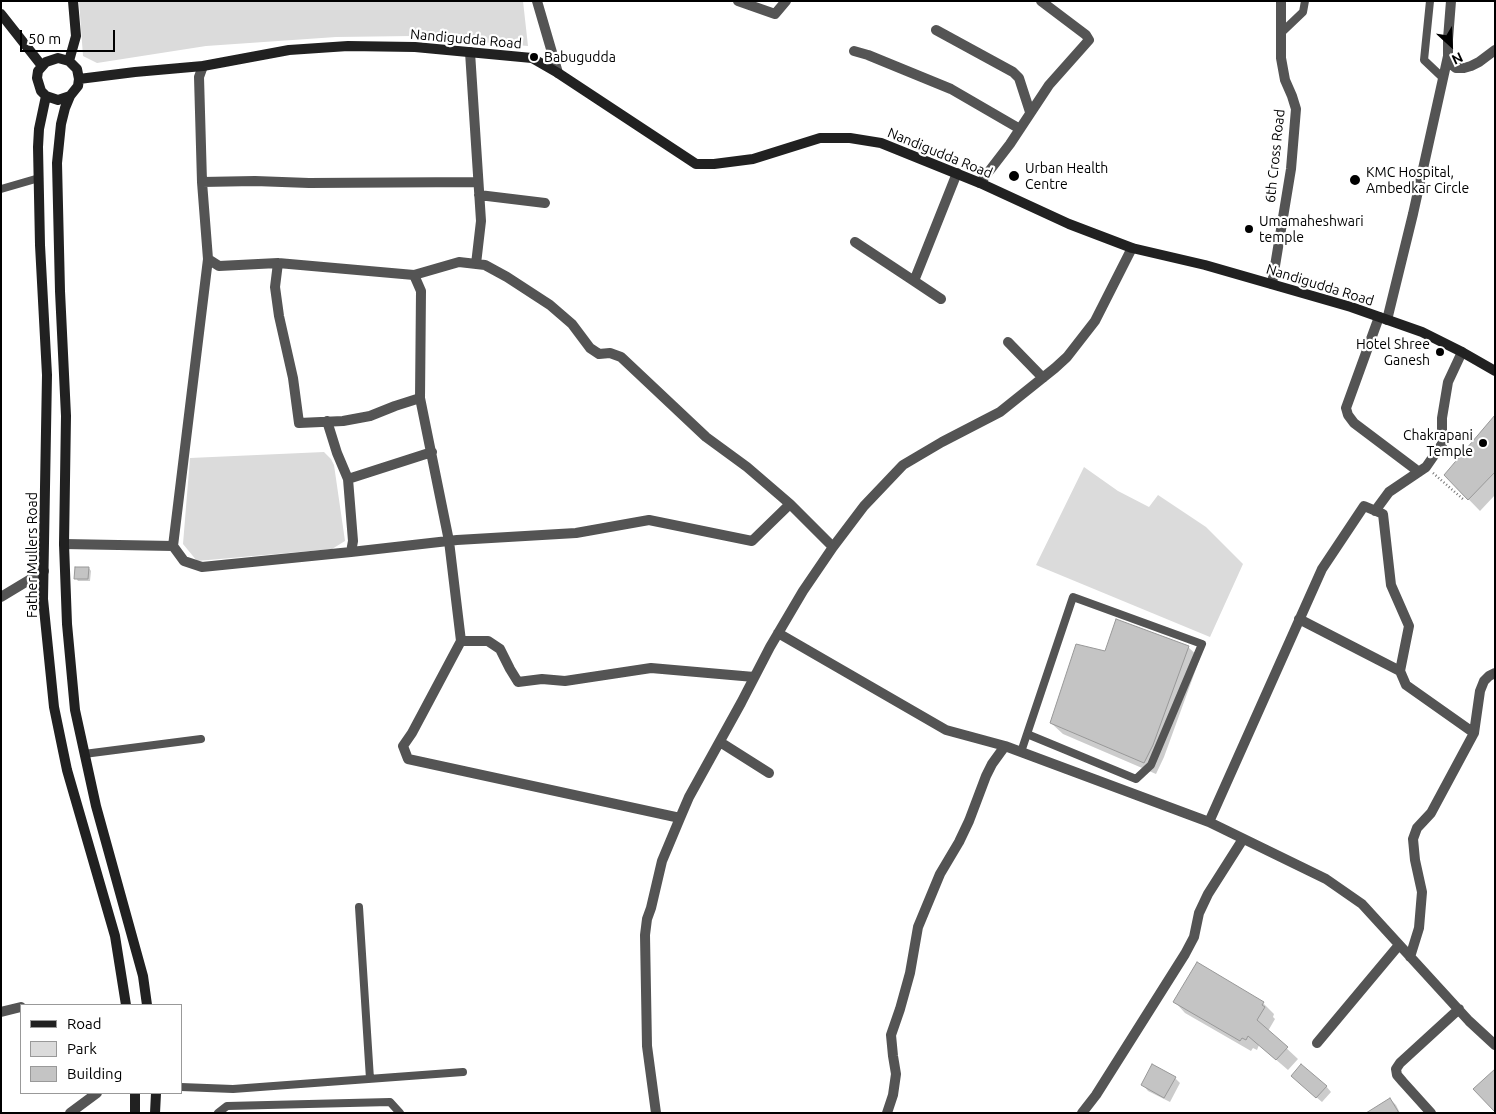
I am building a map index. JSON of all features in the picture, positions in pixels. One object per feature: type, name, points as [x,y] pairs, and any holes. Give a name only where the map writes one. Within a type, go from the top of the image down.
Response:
[{"type":"main road","points":[[69,61],[76,36],[73,1]]},
{"type":"main road","points":[[2,17],[42,66]]},
{"type":"main road","name":"Nandigudda Road","points":[[79,79],[202,66],[289,50],[348,46],[415,47],[532,58],[558,73],[696,164],[714,164],[753,159],[820,138],[850,138],[880,143],[957,173],[1069,224],[1132,248],[1205,265],[1272,284],[1351,307],[1422,332],[1495,371]]},
{"type":"main road","points":[[70,96],[58,100],[46,96],[41,91],[38,85],[38,71],[46,62],[58,58],[69,61],[77,69],[79,79],[78,86],[70,96],[65,108],[61,124],[57,163],[60,290],[66,416],[64,544],[67,624],[75,710],[84,754],[96,806],[143,976],[147,1004]]},
{"type":"main road","name":"Father Mullers Road","points":[[46,96],[39,129],[39,178],[47,375],[44,599],[54,707],[67,770],[115,936],[126,1004]]},
{"type":"main road","points":[[135,1094],[135,1113]]},
{"type":"main road","points":[[155,1113],[156,1094]]},
{"type":"street","points":[[537,1],[558,73]]},
{"type":"street","points":[[738,1],[776,14],[786,1]]},
{"type":"street","points":[[980,183],[1020,129],[1049,85],[1089,40],[1086,35],[1041,1]]},
{"type":"street","name":"6th Cross Road","points":[[1272,284],[1290,169],[1296,109],[1284,80],[1281,58],[1281,1]]},
{"type":"street","points":[[1423,469],[1354,423],[1348,415],[1346,408],[1383,318],[1413,214],[1447,61],[1451,1]]},
{"type":"street","points":[[936,30],[1013,72],[1018,78],[1030,112]]},
{"type":"street","points":[[1447,61],[1456,68],[1464,68],[1479,62],[1495,50]]},
{"type":"street","points":[[854,51],[951,89],[1020,129]]},
{"type":"street","points":[[470,52],[481,221],[476,264]]},
{"type":"street","points":[[202,66],[199,77],[202,182],[208,260],[174,546],[184,561],[202,566],[449,541],[576,533],[649,520],[752,541],[790,504]]},
{"type":"street","points":[[914,281],[957,173]]},
{"type":"street","points":[[202,182],[478,182]]},
{"type":"street","points":[[479,195],[545,203]]},
{"type":"street","points":[[854,242],[941,299]]},
{"type":"street","points":[[656,1113],[648,1055],[645,930],[662,861],[689,798],[778,633],[802,591],[833,547],[864,506],[903,465],[1000,412],[1066,357],[1095,321],[1132,248]]},
{"type":"street","points":[[208,260],[219,266],[278,263],[414,275],[459,262],[485,265],[550,304],[572,324],[590,348],[599,354],[610,353],[621,357],[706,437],[747,467],[790,504],[833,547]]},
{"type":"street","points":[[278,263],[275,287],[279,316],[293,378],[299,423],[344,421],[370,416],[420,398]]},
{"type":"street","points":[[414,275],[421,291],[420,398],[449,541],[461,641],[403,746],[408,759],[680,818]]},
{"type":"street","points":[[1008,342],[1043,378]]},
{"type":"street","points":[[1375,510],[1389,492],[1423,469],[1442,444],[1442,418],[1448,382],[1462,352]]},
{"type":"street","points":[[327,422],[348,479],[353,542],[351,552]]},
{"type":"street","points":[[348,479],[432,452]]},
{"type":"street","points":[[1209,822],[1322,569],[1364,506],[1383,514],[1391,585],[1408,626],[1400,671],[1406,685],[1474,733]]},
{"type":"street","points":[[64,544],[174,546]]},
{"type":"street","points":[[1,596],[44,571]]},
{"type":"street","points":[[1299,619],[1400,671]]},
{"type":"street","points":[[778,633],[946,730],[1004,746],[1209,822],[1326,879],[1362,904],[1495,1045]]},
{"type":"street","points":[[461,641],[488,641],[500,649],[518,682],[542,679],[564,681],[652,668],[754,677]]},
{"type":"street","points":[[1410,956],[1419,928],[1422,892],[1415,860],[1413,839],[1417,828],[1431,813],[1474,733],[1480,691],[1484,681],[1495,673]]},
{"type":"street","points":[[720,742],[769,773]]},
{"type":"street","points":[[886,1113],[893,1095],[896,1074],[891,1035],[910,973],[918,927],[940,874],[972,816],[986,776],[1004,746]]},
{"type":"street","points":[[1082,1113],[1096,1095],[1185,954],[1194,937],[1199,914],[1208,894],[1244,839]]},
{"type":"street","points":[[1317,1043],[1399,945]]},
{"type":"street","points":[[1,1012],[20,1007]]},
{"type":"street","points":[[1432,1113],[1397,1075],[1396,1069],[1400,1063],[1459,1009]]},
{"type":"street","points":[[70,1113],[96,1094]]},
{"type":"lane","points":[[1281,33],[1303,12],[1305,1]]},
{"type":"lane","points":[[1430,1],[1424,60],[1443,78]]},
{"type":"lane","points":[[1,189],[39,178]]},
{"type":"lane","points":[[1020,752],[1073,596],[1202,644],[1151,766],[1136,779],[1027,734]]},
{"type":"lane","points":[[84,754],[202,738]]},
{"type":"lane","points":[[359,907],[370,1079]]},
{"type":"lane","points":[[182,1087],[233,1089],[463,1072]]},
{"type":"lane","points":[[218,1113],[227,1106],[390,1102],[400,1113]]},
{"type":"path","points":[[1423,469],[1464,500]]},
{"type":"green space","points":[[79,1],[523,1],[528,46],[412,36],[336,37],[206,46],[97,63],[83,56]]},
{"type":"green space","points":[[324,452],[334,465],[345,541],[332,549],[197,561],[183,544],[190,458]]},
{"type":"green space","points":[[1084,467],[1118,491],[1149,507],[1158,495],[1206,527],[1243,564],[1210,637],[1036,565]]},
{"type":"building","name":"Chakrapani Temple","points":[[1495,415],[1495,472],[1468,500],[1444,475]]},
{"type":"building","points":[[75,567],[89,567],[88,579],[74,579]]},
{"type":"building","points":[[1116,619],[1189,646],[1153,745],[1144,763],[1050,723],[1076,644],[1105,651]]},
{"type":"building","points":[[1197,962],[1264,1002],[1262,1005],[1265,1007],[1257,1020],[1288,1047],[1276,1060],[1248,1036],[1246,1040],[1242,1038],[1240,1041],[1173,1002]]},
{"type":"building","points":[[1152,1064],[1176,1077],[1164,1098],[1141,1085]]},
{"type":"building","points":[[1301,1064],[1327,1086],[1316,1098],[1291,1076]]},
{"type":"building","points":[[1495,1069],[1495,1112],[1473,1089]]},
{"type":"building","points":[[1390,1098],[1399,1113],[1366,1113]]},
{"type":"place","name":"Babugudda","points":[[534,57]]},
{"type":"place","name":"Urban Health Centre","points":[[1014,176]]},
{"type":"place","name":"KMC Hospital, Ambedkar Circle","points":[[1355,180]]},
{"type":"place","name":"Umamaheshwari temple","points":[[1249,229]]},
{"type":"place","name":"Hotel Shree Ganesh","points":[[1440,352]]},
{"type":"place","name":"Chakrapani Temple","points":[[1483,443]]}]
